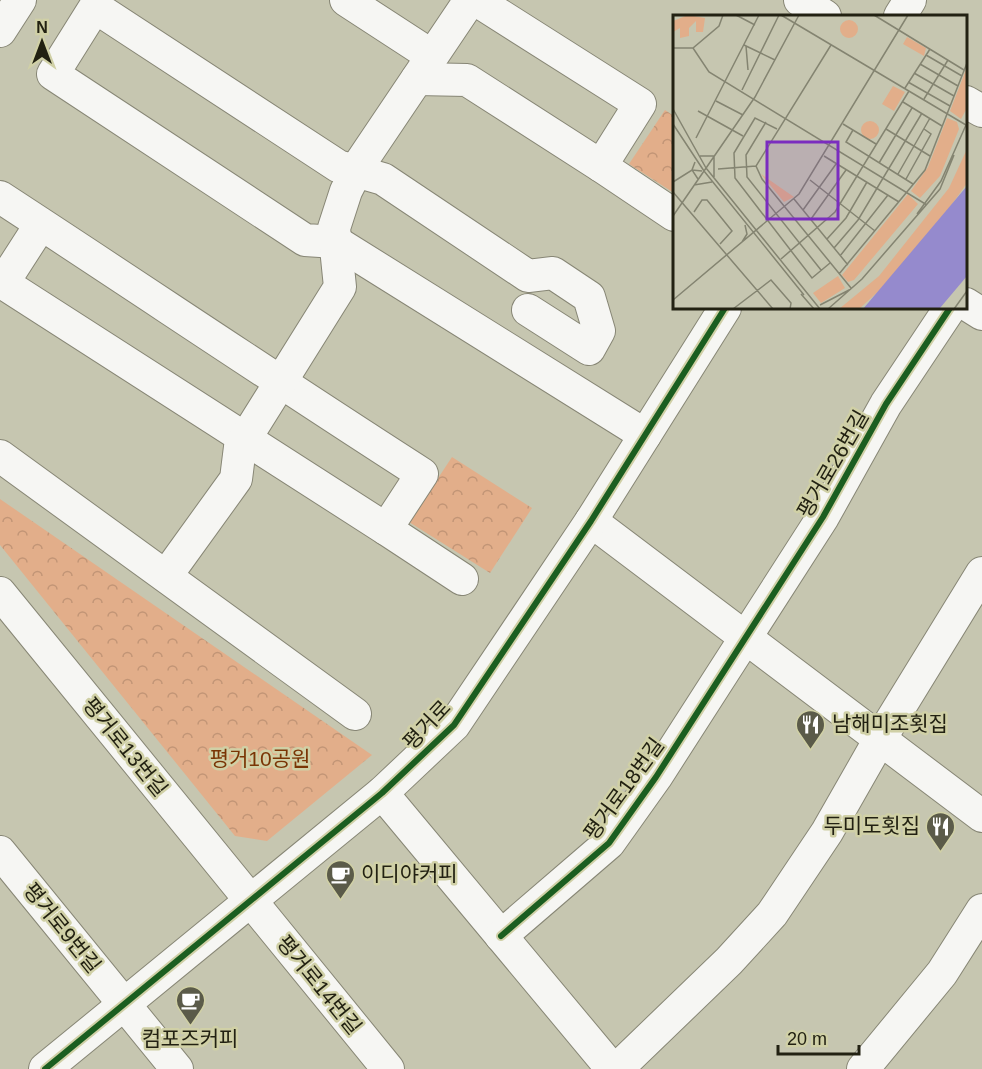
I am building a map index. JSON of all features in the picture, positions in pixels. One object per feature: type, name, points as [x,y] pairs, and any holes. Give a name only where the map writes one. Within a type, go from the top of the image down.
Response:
[{"type":"street","points":[[0,31],[20,0]]},
{"type":"street","points":[[346,0],[424,68],[466,80],[673,214]]},
{"type":"street","points":[[166,576],[236,479],[240,447],[340,287],[334,228],[346,191],[356,172],[470,0]]},
{"type":"street","points":[[476,0],[639,104],[601,166]]},
{"type":"street","points":[[800,0],[823,15]]},
{"type":"street","points":[[901,15],[910,0]]},
{"type":"street","points":[[528,310],[589,349],[599,331],[589,297],[553,273],[528,276],[383,179],[338,166],[95,7],[53,74],[305,240],[336,242],[645,435]]},
{"type":"street","points":[[967,103],[982,111]]},
{"type":"street","points":[[0,197],[280,383],[422,474],[386,529]]},
{"type":"street","points":[[41,224],[2,282],[462,579]]},
{"type":"street","points":[[967,305],[982,314]]},
{"type":"street","name":"평거로","points":[[45,1069],[382,793],[454,725],[591,521],[724,309]]},
{"type":"street","name":"평거로26번길","points":[[746,638],[823,517],[886,404],[949,309]]},
{"type":"street","points":[[0,456],[355,714]]},
{"type":"street","points":[[591,521],[982,816]]},
{"type":"street","points":[[617,1069],[729,961],[772,914],[827,832],[880,739],[982,573]]},
{"type":"street","name":"평거로13번길","points":[[0,593],[251,900]]},
{"type":"street","name":"평거로18번길","points":[[501,936],[609,843],[656,777],[746,638]]},
{"type":"street","points":[[382,793],[612,1069]]},
{"type":"street","name":"평거로9번길","points":[[0,852],[177,1069]]},
{"type":"street","name":"평거로14번길","points":[[251,900],[388,1069]]},
{"type":"street","points":[[863,1069],[942,973],[982,910]]},
{"type":"green space","points":[[665,110],[673,115],[673,192],[629,164]]},
{"type":"green space","points":[[452,457],[532,508],[490,573],[409,522]]},
{"type":"green space","name":"평거10공원","points":[[0,499],[372,755],[267,841],[235,836],[0,545]]},
{"type":"cycle path","points":[[45,1069],[382,793],[454,725],[591,521],[724,309]]},
{"type":"cycle path","points":[[501,936],[609,843],[656,777],[823,517],[886,404],[949,309]]},
{"type":"place","name":"남해미조횟집","points":[[811,750]]},
{"type":"place","name":"두미도횟집","points":[[941,852]]},
{"type":"place","name":"이디야커피","points":[[340,900]]},
{"type":"place","name":"컴포즈커피","points":[[190,1026]]}]
